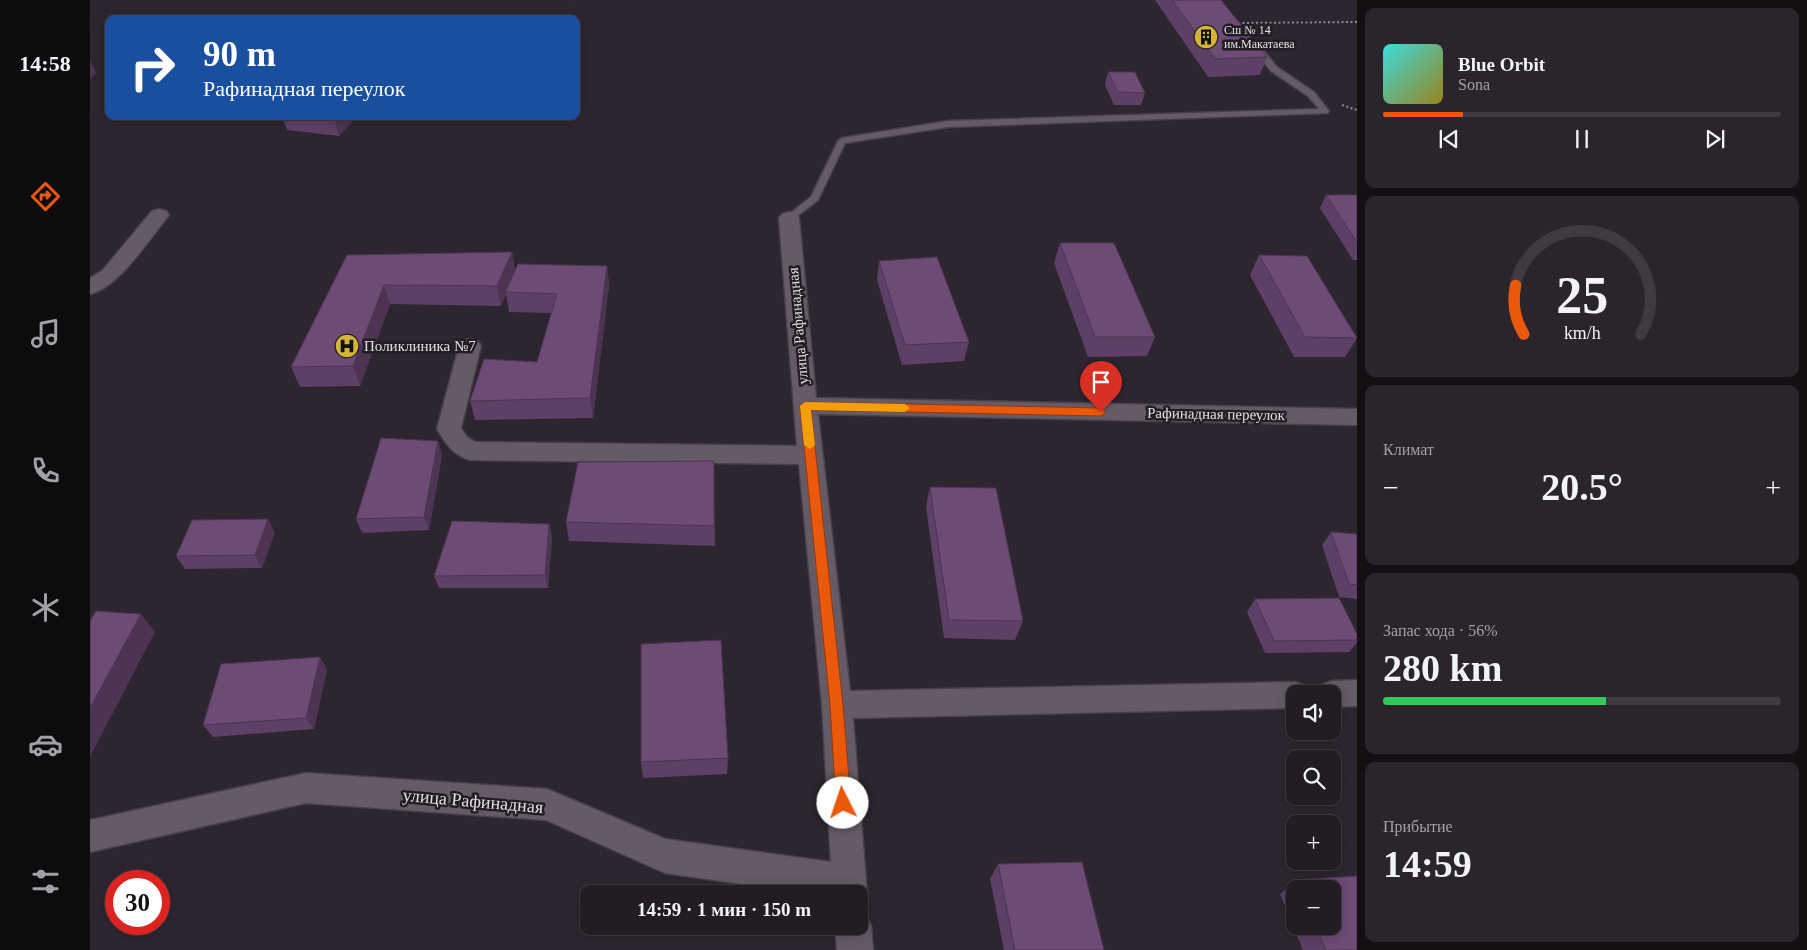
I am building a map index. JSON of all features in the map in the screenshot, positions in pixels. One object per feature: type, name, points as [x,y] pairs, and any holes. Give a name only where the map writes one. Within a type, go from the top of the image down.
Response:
[{"type":"street","points":[[90,288],[109,275],[158,215]]},
{"type":"street","name":"улица Рафинадная","points":[[789,218],[805,406],[837,705],[849,885]]},
{"type":"street","points":[[470,346],[449,429],[458,443],[470,451],[811,455]]},
{"type":"street","name":"Рафинадная переулок","points":[[805,406],[1357,417]]},
{"type":"street","points":[[1341,694],[1357,693]]},
{"type":"street","points":[[837,705],[1286,695]]},
{"type":"street","name":"улица Рафинадная","points":[[90,836],[306,788],[547,805],[666,856],[832,885]]},
{"type":"street","points":[[854,935],[855,950]]},
{"type":"lane","points":[[789,218],[816,198],[842,142],[948,124],[1325,111],[1311,94],[1274,68],[1238,23]]},
{"type":"path","points":[[1238,23],[1357,22]]},
{"type":"building","points":[[1172,0],[1221,0],[1267,57],[1215,59]]},
{"type":"building","points":[[1108,72],[1135,72],[1145,93],[1118,92]]},
{"type":"building","points":[[1326,195],[1357,195],[1357,242]]},
{"type":"building","points":[[1060,243],[1114,243],[1155,337],[1095,337]]},
{"type":"building","points":[[512,252],[497,286],[384,285],[353,366],[291,367],[347,255]]},
{"type":"building","points":[[1259,255],[1307,256],[1357,338],[1305,337]]},
{"type":"building","points":[[937,257],[969,342],[905,345],[879,261]]},
{"type":"building","points":[[518,264],[607,266],[590,398],[470,401],[484,359],[537,362],[557,294],[505,292]]},
{"type":"building","points":[[381,438],[438,441],[424,517],[356,519]]},
{"type":"building","points":[[714,461],[714,526],[566,522],[578,462]]},
{"type":"building","points":[[930,487],[996,488],[1023,621],[949,620]]},
{"type":"building","points":[[268,519],[255,555],[176,556],[192,520]]},
{"type":"building","points":[[452,521],[549,524],[545,575],[434,576]]},
{"type":"building","points":[[1331,532],[1357,534],[1357,585],[1349,584]]},
{"type":"building","points":[[1339,598],[1357,634],[1357,640],[1274,641],[1255,599]]},
{"type":"building","points":[[96,611],[141,614],[90,708],[90,621]]},
{"type":"building","points":[[721,640],[728,758],[641,762],[641,644]]},
{"type":"building","points":[[320,657],[306,718],[203,725],[221,664]]},
{"type":"building","points":[[1082,862],[1104,950],[1015,950],[998,864]]},
{"type":"building","points":[[1357,876],[1357,950],[1326,950],[1320,935],[1341,935],[1341,880],[1296,880]]},
{"type":"slow traffic","points":[[810,445],[805,406],[905,408]]},
{"type":"place","name":"Сш № 14 им.Макатаева","points":[[1206,37]]},
{"type":"place","name":"Поликлиника №7","points":[[347,346]]},
{"type":"route","points":[[843,803],[837,705],[805,406],[1101,412]]}]
